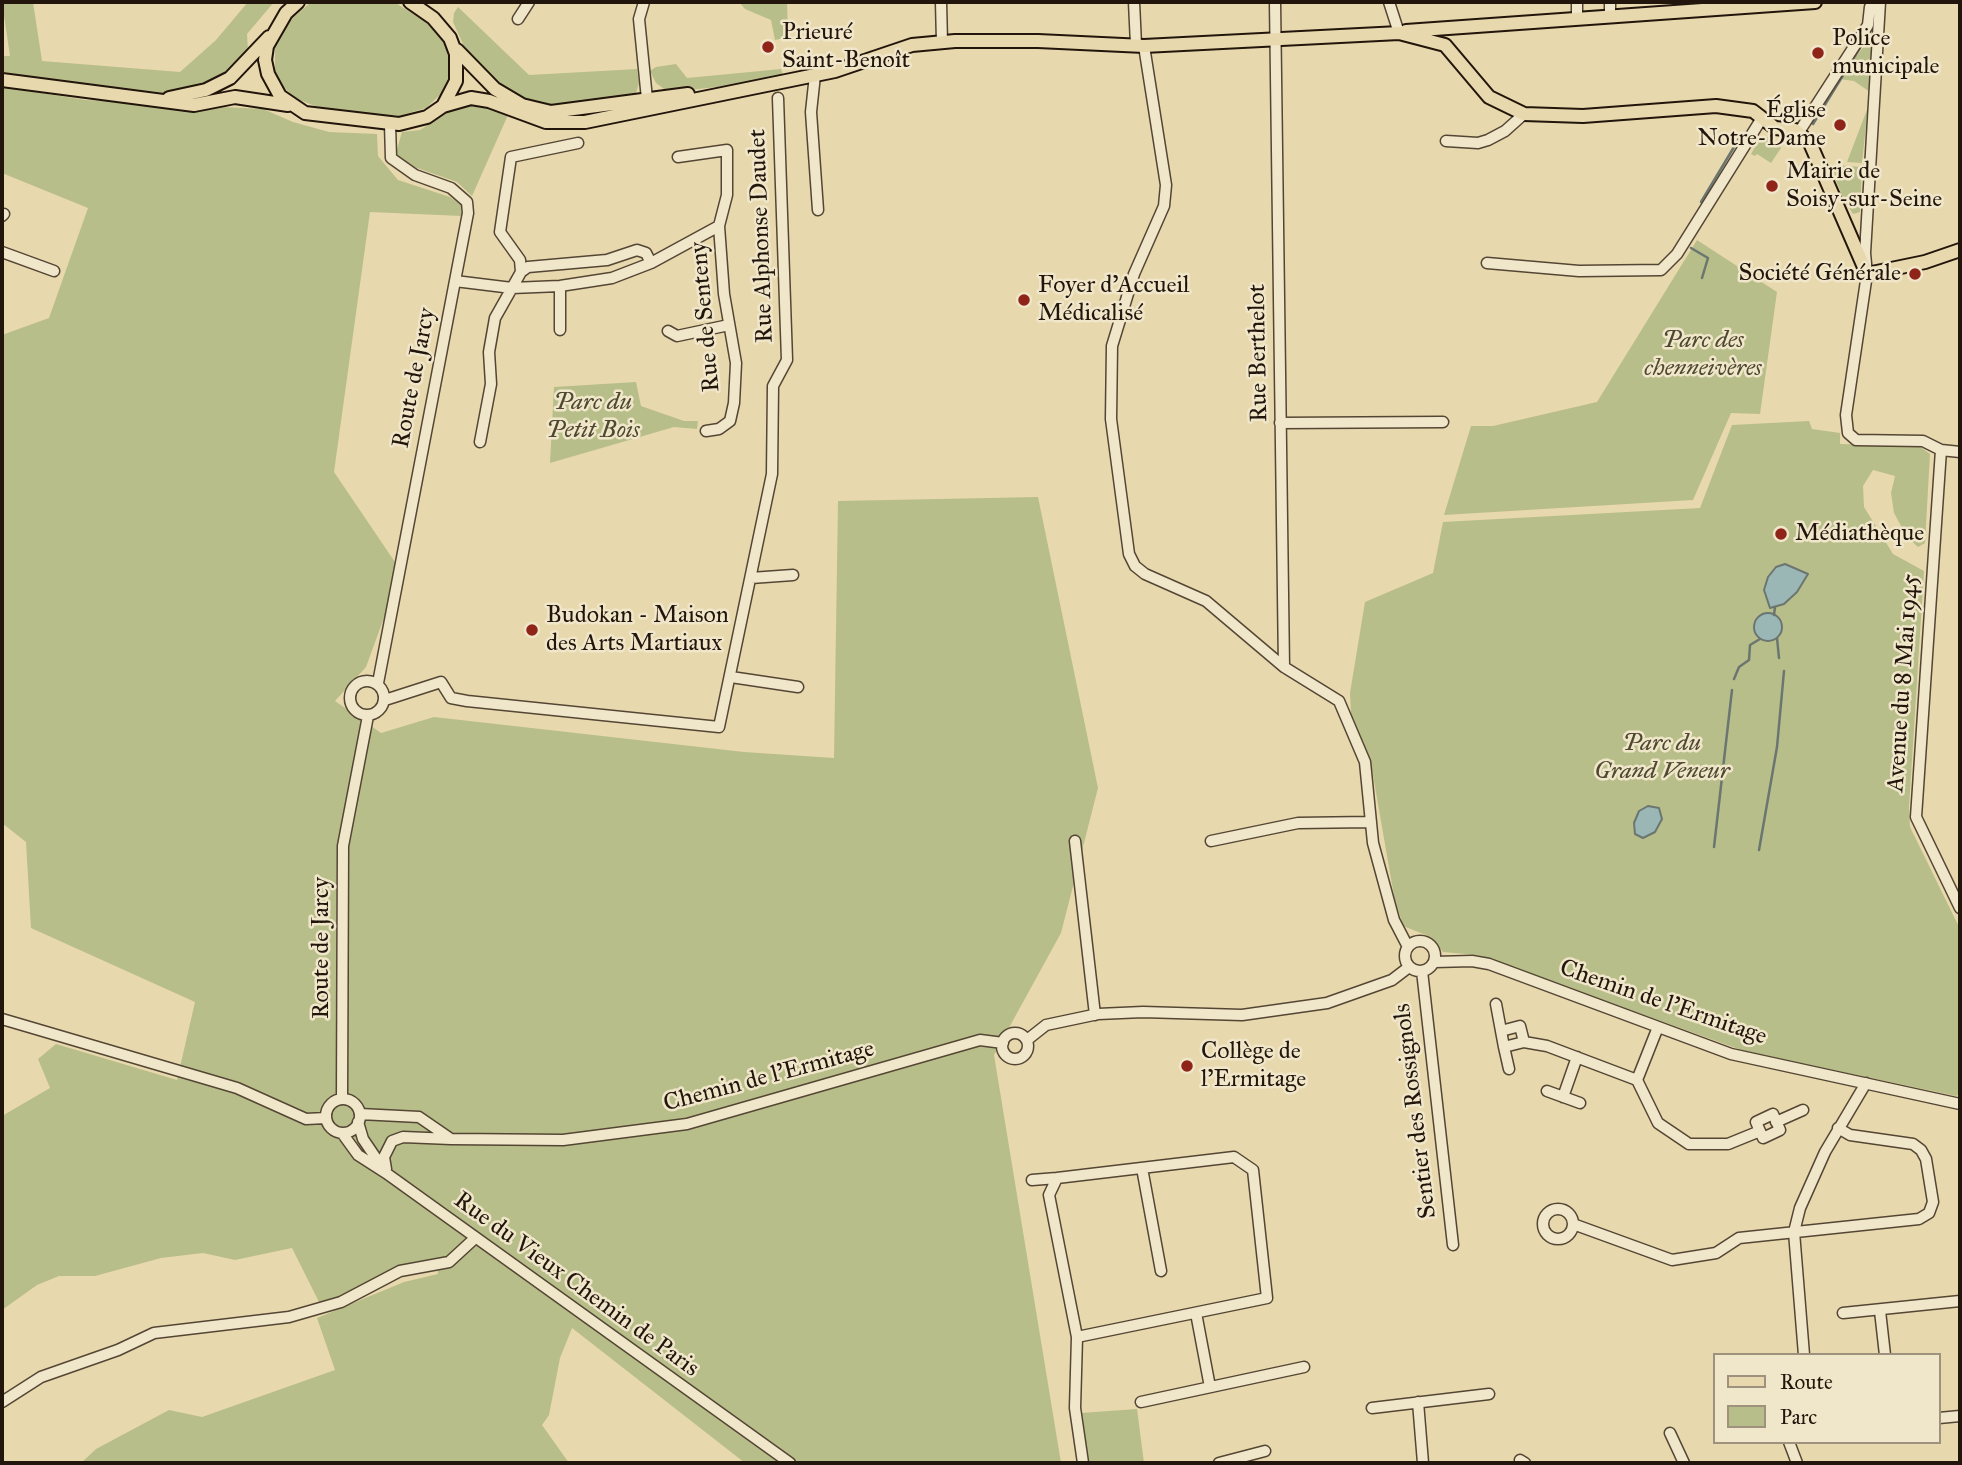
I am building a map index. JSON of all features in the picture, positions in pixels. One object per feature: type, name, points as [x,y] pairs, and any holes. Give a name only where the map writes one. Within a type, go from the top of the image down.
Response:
[{"type":"main road","points":[[129,97],[175,97],[206,90],[230,78],[298,2]]},
{"type":"main road","points":[[410,2],[433,18],[455,48],[495,89],[522,105],[551,112],[751,86]]},
{"type":"main road","points":[[2,80],[194,105],[235,97],[288,105],[305,113],[390,124],[427,117],[443,106],[471,98],[489,101],[546,122],[585,122],[835,71],[912,45],[942,42],[1140,45],[1399,33],[1815,2]]},
{"type":"main road","points":[[1445,45],[1446,28]]},
{"type":"main road","points":[[1399,33],[1445,45],[1489,97],[1524,114],[1583,116],[1716,106],[1753,111],[1775,128],[1799,132],[1810,143],[1867,274],[1925,262],[1960,250]]},
{"type":"main road","points":[[272,34],[265,60],[268,74],[288,105]]},
{"type":"main road","points":[[443,106],[456,81],[455,48]]},
{"type":"street","points":[[518,19],[529,2]]},
{"type":"street","points":[[644,2],[639,19],[647,99]]},
{"type":"street","points":[[942,2],[942,42]]},
{"type":"street","points":[[1134,2],[1166,185],[1164,206],[1133,274],[1112,346],[1111,419],[1129,554],[1135,566],[1144,574],[1197,596],[1218,609],[1284,667],[1339,701],[1365,762],[1369,822],[1394,920],[1408,947],[1405,958],[1409,967],[1422,971],[1435,962],[1436,954],[1430,944],[1419,941],[1408,947]]},
{"type":"street","name":"Rue Berthelot","points":[[1275,2],[1284,667]]},
{"type":"street","points":[[1389,2],[1399,33]]},
{"type":"street","points":[[1577,2],[1577,18]]},
{"type":"street","points":[[1610,2],[1610,17]]},
{"type":"street","points":[[1799,132],[1868,25],[1870,6],[1877,2],[1881,24],[1867,221],[1867,274],[1846,415],[1848,433],[1856,440],[1923,441],[1941,450],[1960,452]]},
{"type":"street","points":[[1868,25],[1881,24]]},
{"type":"street","points":[[814,75],[811,112],[818,210]]},
{"type":"street","name":"Rue Alphonse Daudet","points":[[385,700],[441,682],[451,698],[467,701],[719,727],[772,474],[774,386],[787,360],[778,98]]},
{"type":"street","points":[[1446,141],[1478,143],[1488,140],[1505,131],[1524,114]]},
{"type":"street","points":[[1487,263],[1579,271],[1661,270],[1673,260],[1762,118]]},
{"type":"street","name":"Route de Jarcy","points":[[378,683],[468,220],[467,202],[451,188],[415,175],[397,164],[389,149],[390,124]]},
{"type":"street","points":[[521,272],[520,260],[500,232],[511,157],[578,143]]},
{"type":"street","name":"Rue de Senteny","points":[[678,157],[727,150],[727,195],[719,226],[729,325],[736,363],[730,421],[719,429],[706,431]]},
{"type":"street","points":[[1846,227],[1861,228],[1867,221]]},
{"type":"street","points":[[455,281],[512,288],[561,286],[612,278],[651,263],[719,226]]},
{"type":"street","points":[[480,442],[491,384],[489,352],[495,318],[521,272],[528,267],[607,260],[637,250],[646,253],[651,263]]},
{"type":"street","points":[[2,251],[54,271]]},
{"type":"street","points":[[560,330],[561,286]]},
{"type":"street","points":[[668,331],[677,336],[729,325]]},
{"type":"street","points":[[1280,423],[1443,422]]},
{"type":"street","name":"Avenue du 8 Mai 1945","points":[[1941,450],[1916,817],[1960,908]]},
{"type":"street","points":[[751,578],[793,575]]},
{"type":"street","points":[[730,677],[798,687]]},
{"type":"street","points":[[361,682],[378,683],[385,700],[379,711],[368,716],[354,709],[351,691],[361,682]]},
{"type":"street","name":"Route de Jarcy","points":[[342,1099],[344,846],[368,716]]},
{"type":"street","points":[[1211,841],[1298,823],[1369,822]]},
{"type":"street","points":[[1075,841],[1095,1015]]},
{"type":"street","name":"Chemin de l'Ermitage","points":[[1435,962],[1472,961],[1489,964],[1731,1054],[1960,1104]]},
{"type":"street","points":[[1027,1040],[1046,1025],[1095,1015],[1143,1012],[1202,1016],[1242,1015],[1327,1003],[1392,980],[1409,967]]},
{"type":"street","name":"Sentier des Rossignols","points":[[1422,971],[1453,1245]]},
{"type":"street","points":[[1496,1004],[1508,1069]]},
{"type":"street","points":[[2,1019],[237,1088],[306,1119],[326,1118]]},
{"type":"street","points":[[1501,1031],[1520,1026],[1524,1042]]},
{"type":"street","points":[[1637,1080],[1658,1027]]},
{"type":"street","points":[[1016,1033],[1027,1040],[1027,1052],[1016,1058],[1005,1053],[1003,1043],[1007,1037],[1016,1033]]},
{"type":"street","name":"Chemin de l'Ermitage","points":[[386,1173],[384,1157],[392,1141],[403,1137],[563,1140],[687,1124],[981,1040],[1003,1043]]},
{"type":"street","points":[[1504,1047],[1524,1042],[1547,1046],[1637,1080],[1658,1123],[1689,1143],[1728,1144],[1760,1131],[1756,1122],[1773,1114],[1776,1122],[1804,1110]]},
{"type":"street","points":[[1563,1097],[1577,1057]]},
{"type":"street","points":[[1804,1353],[1794,1232],[1800,1208],[1838,1128],[1866,1083]]},
{"type":"street","points":[[1547,1091],[1580,1102]]},
{"type":"street","points":[[342,1133],[353,1129],[359,1118],[354,1102],[342,1099],[330,1105],[326,1118],[332,1129],[342,1133],[358,1155],[386,1173]]},
{"type":"street","points":[[359,1118],[419,1117],[451,1139]]},
{"type":"street","name":"Rue du Vieux Chemin de Paris","points":[[359,1118],[363,1139],[386,1173],[474,1239],[790,1463]]},
{"type":"street","points":[[1573,1224],[1672,1260],[1716,1254],[1739,1238],[1919,1219],[1929,1213],[1933,1202],[1926,1159],[1921,1150],[1913,1144],[1850,1135],[1838,1128]]},
{"type":"street","points":[[1032,1180],[1234,1157],[1253,1170],[1267,1298],[1077,1337]]},
{"type":"street","points":[[1142,1168],[1161,1271]]},
{"type":"street","points":[[1057,1178],[1049,1195],[1077,1337],[1076,1408],[1083,1463]]},
{"type":"street","points":[[2,1402],[41,1377],[118,1350],[154,1333],[289,1317],[341,1302],[400,1271],[449,1262],[474,1239]]},
{"type":"street","points":[[1843,1313],[1960,1301]]},
{"type":"street","points":[[1880,1311],[1885,1353]]},
{"type":"street","points":[[1196,1313],[1210,1387]]},
{"type":"street","points":[[1141,1402],[1304,1367]]},
{"type":"street","points":[[1372,1408],[1489,1394]]},
{"type":"street","points":[[1418,1402],[1423,1463]]},
{"type":"street","points":[[1941,1418],[1960,1416]]},
{"type":"street","points":[[1670,1433],[1684,1463]]},
{"type":"street","points":[[1790,1444],[1797,1463]]},
{"type":"street","points":[[1219,1463],[1265,1451]]},
{"type":"green space","points":[[2,2],[33,2],[42,61],[180,72],[216,40],[248,2],[274,2],[247,34],[248,52],[216,84],[162,96],[2,72],[2,56],[10,56]]},
{"type":"green space","points":[[311,2],[394,2],[423,20],[441,37],[447,48],[450,73],[442,93],[426,108],[399,116],[323,109],[294,98],[280,83],[275,71],[275,47],[286,24]]},
{"type":"green space","points":[[739,2],[787,2],[788,37],[775,40],[771,20],[745,9]]},
{"type":"green space","points":[[458,7],[529,75],[637,69],[639,83],[636,93],[630,100],[552,112],[498,89],[467,53],[453,22]]},
{"type":"green space","points":[[1871,37],[1870,92],[1854,81],[1839,79]]},
{"type":"green space","points":[[676,64],[687,78],[781,69],[783,75],[728,86],[668,92],[656,83],[650,71],[656,67]]},
{"type":"green space","points":[[2,87],[86,100],[263,109],[293,122],[329,132],[377,134],[378,156],[398,180],[450,197],[461,205],[462,216],[370,212],[334,472],[401,571],[366,667],[335,701],[381,733],[434,717],[744,752],[834,758],[838,501],[1038,497],[1098,788],[1061,933],[994,1055],[1061,1463],[745,1463],[572,1328],[560,1358],[549,1415],[542,1425],[569,1463],[81,1463],[96,1449],[169,1410],[202,1417],[335,1370],[317,1318],[404,1282],[438,1274],[437,1265],[386,1278],[322,1308],[292,1248],[235,1260],[203,1253],[161,1258],[95,1276],[59,1276],[37,1285],[2,1310],[2,1116],[50,1088],[38,1059],[56,1044],[177,1080],[195,1002],[31,928],[26,842],[2,823],[2,335],[49,318],[88,208],[2,173]]},
{"type":"green space","points":[[459,105],[487,105],[508,115],[472,196],[457,182],[403,163],[396,153],[402,132],[420,130]]},
{"type":"green space","points":[[1868,107],[1862,163],[1847,162]]},
{"type":"green space","points":[[1761,137],[1769,137],[1781,148],[1771,163],[1757,154],[1751,154]]},
{"type":"green space","points":[[1830,166],[1862,167],[1860,212],[1853,214],[1843,198]]},
{"type":"green space","name":"Parc des chenneivères","points":[[1697,240],[1777,292],[1760,414],[1731,413],[1693,500],[1444,515],[1471,426],[1493,426],[1597,402]]},
{"type":"green space","name":"Parc du Petit Bois","points":[[636,382],[641,406],[684,421],[698,421],[697,429],[674,427],[550,463],[554,387]]},
{"type":"green space","name":"Parc du Grand Veneur","points":[[1809,421],[1812,429],[1840,433],[1840,444],[1919,446],[1930,454],[1925,543],[1918,547],[1907,537],[1894,513],[1891,493],[1895,476],[1873,470],[1863,486],[1864,507],[1893,554],[1924,571],[1910,827],[1960,929],[1960,1093],[1956,1096],[1744,1051],[1478,955],[1443,952],[1431,937],[1403,926],[1394,896],[1370,758],[1351,714],[1350,693],[1365,602],[1433,573],[1443,522],[1700,508],[1732,425]]},
{"type":"green space","points":[[1137,1409],[1144,1463],[1088,1463],[1081,1413]]},
{"type":"water","points":[[1785,564],[1808,574],[1797,592],[1784,604],[1770,608],[1764,590],[1768,577],[1776,567]]},
{"type":"water","points":[[1768,613],[1778,617],[1782,627],[1778,637],[1768,641],[1758,637],[1754,627],[1758,617]]},
{"type":"water","points":[[1648,806],[1659,808],[1662,819],[1655,832],[1643,838],[1635,834],[1634,823],[1639,811]]},
{"type":"waterway","points":[[1813,124],[1863,43]]},
{"type":"waterway","points":[[1701,202],[1740,137]]},
{"type":"waterway","points":[[1691,248],[1708,258],[1702,278]]},
{"type":"waterway","points":[[1774,615],[1775,607]]},
{"type":"waterway","points":[[1777,638],[1779,658]]},
{"type":"waterway","points":[[1734,679],[1739,667],[1749,660],[1750,645],[1760,639]]},
{"type":"waterway","points":[[1759,850],[1777,747],[1784,671]]},
{"type":"waterway","points":[[1714,847],[1732,690]]},
{"type":"place","name":"Prieuré Saint-Benoît","points":[[768,47]]},
{"type":"place","name":"Police municipale","points":[[1818,53]]},
{"type":"place","name":"Église Notre-Dame","points":[[1840,125]]},
{"type":"place","name":"Mairie de Soisy-sur-Seine","points":[[1772,186]]},
{"type":"place","name":"Société Générale","points":[[1915,274]]},
{"type":"place","name":"Foyer d’Accueil Médicalisé","points":[[1024,300]]},
{"type":"place","name":"Médiathèque","points":[[1781,534]]},
{"type":"place","name":"Budokan - Maison des Arts Martiaux","points":[[532,630]]},
{"type":"place","name":"Collège de l'Ermitage","points":[[1187,1066]]}]
